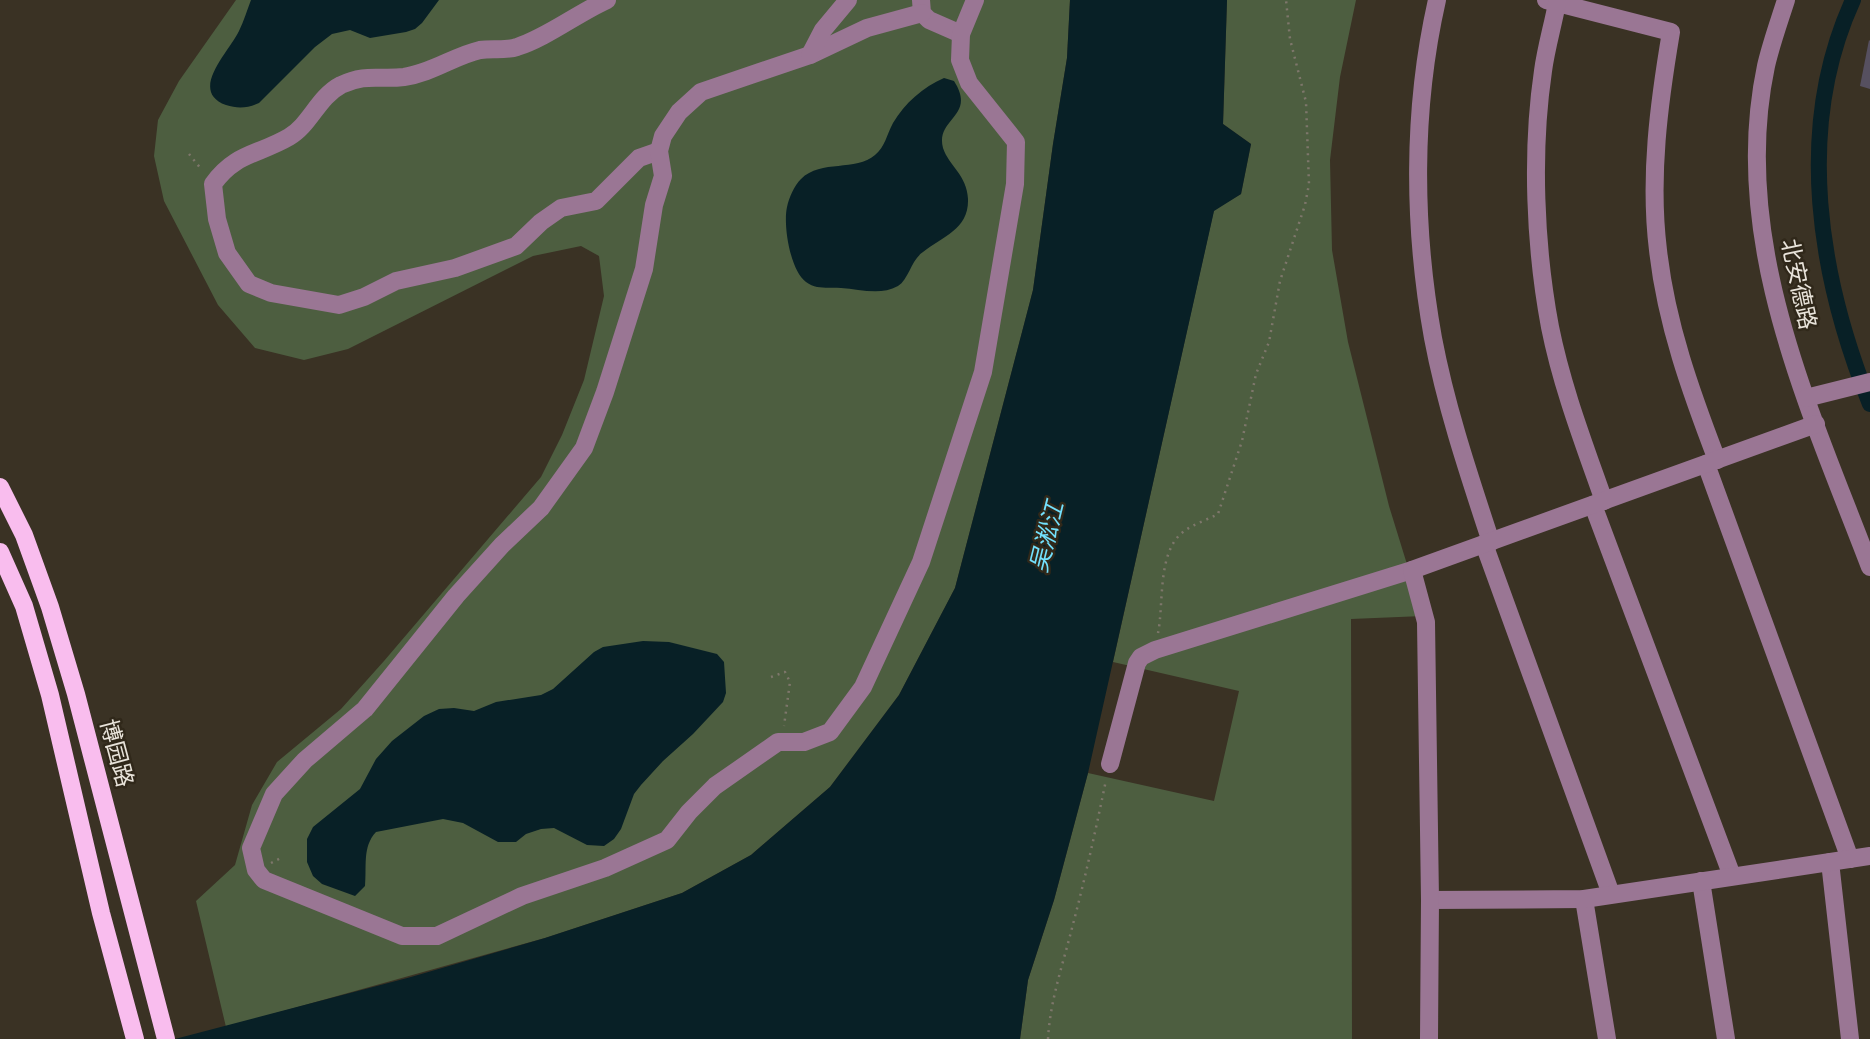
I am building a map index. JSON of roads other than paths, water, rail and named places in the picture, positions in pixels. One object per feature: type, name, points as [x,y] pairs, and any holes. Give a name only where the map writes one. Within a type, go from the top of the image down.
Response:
[{"type":"main road","name":"博园路","points":[[0,487],[24,535],[50,607],[76,694],[166,1039]]},
{"type":"main road","points":[[0,552],[24,606],[50,695],[135,1039]]},
{"type":"street","points":[[607,0],[516,48],[479,50],[435,69],[403,77],[360,77],[338,87],[315,107],[298,132],[269,148],[238,158],[224,168],[213,184],[217,219],[227,253],[249,284],[271,293],[339,305],[364,298],[396,281],[455,268],[516,246],[541,222],[561,208],[596,201],[639,158],[659,152]]},
{"type":"street","points":[[810,55],[823,30],[848,0]]},
{"type":"street","points":[[961,34],[929,20],[921,6],[810,55],[701,92],[678,112],[663,136],[659,152],[663,176],[652,218],[644,270],[584,448],[541,508],[502,545],[456,596],[365,709],[304,760],[274,794],[251,848],[256,870],[264,880],[402,936],[437,936],[523,896],[605,868],[667,841],[689,812],[715,786],[778,742],[804,743],[830,732],[863,687],[921,562],[983,372],[1015,184],[1016,142],[969,83],[960,60],[961,34],[975,0]]},
{"type":"street","points":[[1437,0],[1422,95],[1418,154],[1423,276],[1433,339],[1448,406],[1488,543],[1611,894]]},
{"type":"street","name":"北安德路","points":[[1786,0],[1766,66],[1761,102],[1758,180],[1763,231],[1790,356],[1870,567]]},
{"type":"street","points":[[1732,876],[1599,503],[1550,326],[1539,219],[1538,112],[1552,1],[1671,32],[1658,116],[1656,156],[1657,247],[1662,281],[1681,361],[1711,462],[1850,859]]},
{"type":"street","points":[[1806,398],[1870,382]]},
{"type":"street","points":[[1110,764],[1137,663],[1141,657],[1155,650],[1412,570],[1816,424]]},
{"type":"street","points":[[1412,570],[1426,622],[1429,1039]]},
{"type":"street","points":[[1430,900],[1584,899],[1870,856]]},
{"type":"street","points":[[1830,862],[1850,1039]]},
{"type":"street","points":[[1701,881],[1726,1039]]},
{"type":"street","points":[[1584,899],[1607,1039]]},
{"type":"water","points":[[251,0],[439,0],[422,23],[406,32],[370,38],[350,30],[332,34],[315,47],[259,103],[235,107],[215,99],[211,81],[220,60],[239,31]]},
{"type":"water","name":"吴淞江","points":[[1070,0],[1227,0],[1223,124],[1251,144],[1241,194],[1214,211],[1088,773],[1054,900],[1028,980],[1020,1039],[175,1039],[411,977],[545,938],[682,893],[751,855],[830,787],[899,695],[955,588],[1033,290],[1067,58]]},
{"type":"water","points":[[944,78],[954,81],[960,93],[959,110],[942,138],[946,154],[965,183],[968,199],[964,218],[953,231],[919,255],[902,283],[891,289],[877,291],[823,288],[806,282],[796,268],[787,235],[787,207],[796,185],[818,169],[858,163],[875,155],[903,109],[915,96]]},
{"type":"water","points":[[643,641],[669,642],[717,654],[724,662],[726,693],[723,702],[663,761],[634,794],[621,829],[614,839],[604,846],[587,845],[554,828],[526,834],[516,842],[498,842],[463,823],[443,819],[376,832],[367,851],[365,886],[355,896],[322,884],[313,876],[307,862],[307,839],[313,827],[360,789],[376,759],[392,741],[424,716],[439,709],[474,711],[496,702],[541,695],[553,689],[603,647]]},
{"type":"waterway","points":[[1853,0],[1835,49],[1824,100],[1819,151],[1820,203],[1838,305],[1870,404]]}]
